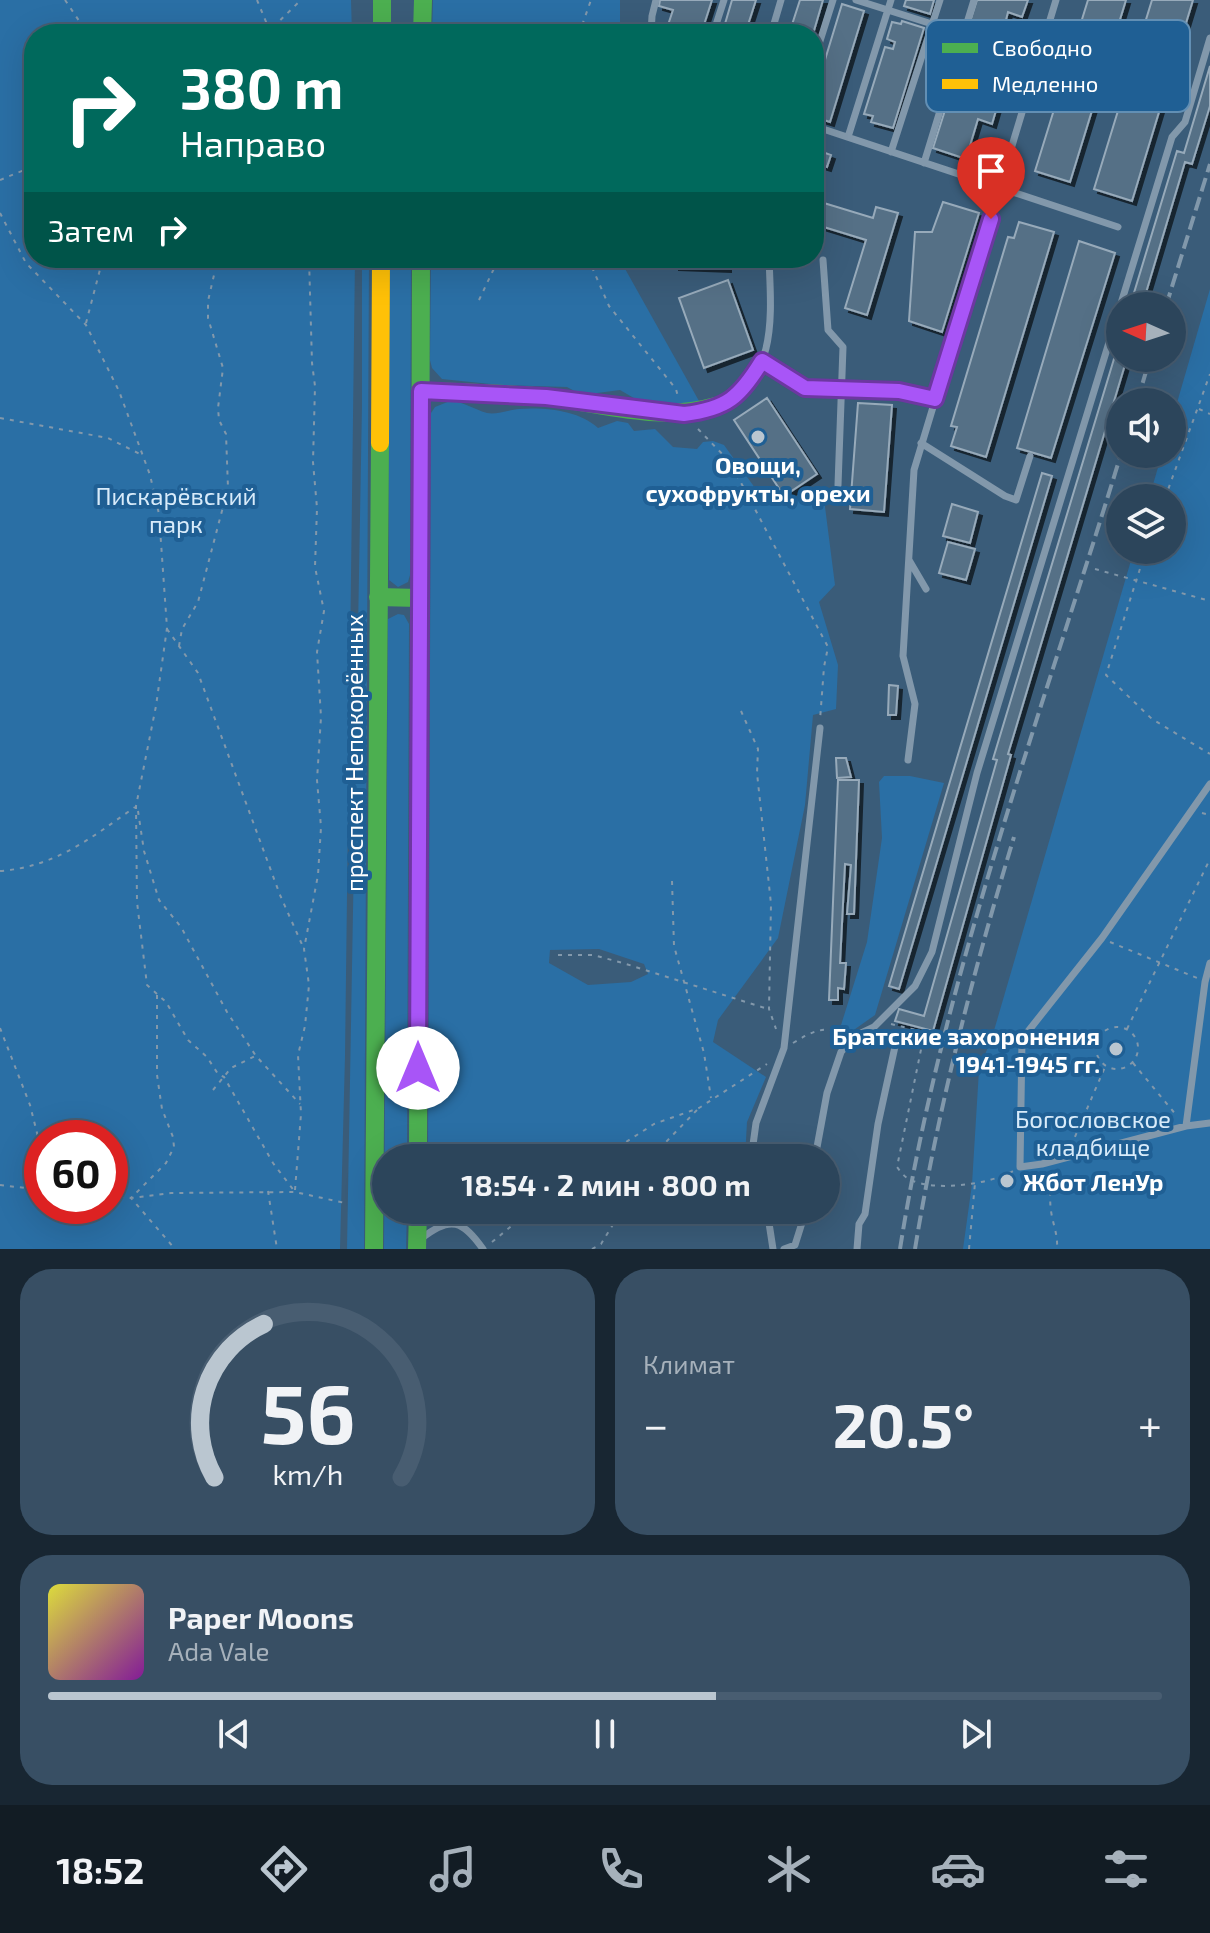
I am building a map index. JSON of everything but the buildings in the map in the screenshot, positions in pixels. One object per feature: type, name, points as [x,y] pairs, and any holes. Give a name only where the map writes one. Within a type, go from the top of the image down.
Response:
[{"type":"main road","points":[[382,0],[382,24]]},
{"type":"main road","points":[[422,24],[423,0]]},
{"type":"main road","name":"проспект Непокорённых","points":[[374,1249],[381,268]]},
{"type":"main road","points":[[418,1144],[421,268]]},
{"type":"main road","points":[[421,391],[546,397],[684,414],[716,406]]},
{"type":"main road","points":[[378,597],[419,598]]},
{"type":"main road","points":[[417,1246],[418,1224]]},
{"type":"lane","points":[[652,24],[656,0]]},
{"type":"lane","points":[[716,24],[724,0]]},
{"type":"lane","points":[[774,24],[781,0]]},
{"type":"lane","points":[[824,28],[833,0]]},
{"type":"lane","points":[[856,0],[926,22]]},
{"type":"lane","points":[[848,137],[891,0]]},
{"type":"lane","points":[[933,20],[940,0]]},
{"type":"lane","points":[[968,20],[974,0]]},
{"type":"lane","points":[[1050,20],[1056,0]]},
{"type":"lane","points":[[1190,105],[1210,38]]},
{"type":"lane","points":[[891,152],[926,43]]},
{"type":"lane","points":[[924,163],[940,112]]},
{"type":"lane","points":[[908,760],[915,704],[903,656],[914,470],[1023,112]]},
{"type":"lane","points":[[818,1144],[827,1093],[841,1052],[855,1036],[874,1027],[915,986],[932,952],[977,773],[1059,502],[1172,137],[1185,122],[1188,112]]},
{"type":"lane","points":[[824,129],[1118,227]]},
{"type":"lane","points":[[716,406],[734,400],[762,361],[771,329],[769,268]]},
{"type":"lane","points":[[824,268],[828,330],[843,347],[838,485]]},
{"type":"lane","points":[[762,361],[805,388],[899,391],[935,399]]},
{"type":"lane","points":[[921,443],[1016,500],[1030,456]]},
{"type":"lane","points":[[908,558],[926,589]]},
{"type":"lane","points":[[755,1144],[756,1123],[784,1048],[820,728]]},
{"type":"lane","points":[[1210,784],[1102,938],[1022,1039],[1020,1167],[1186,1126],[1210,1123]]},
{"type":"lane","points":[[1186,1126],[1210,963]]},
{"type":"lane","points":[[857,1249],[859,1224],[865,1214],[878,1124],[896,1042]]},
{"type":"lane","points":[[417,1246],[443,1224],[456,1224],[467,1228],[483,1249]]},
{"type":"lane","points":[[769,1224],[773,1249]]},
{"type":"lane","points":[[784,1249],[795,1245],[802,1224]]},
{"type":"path","points":[[65,0],[81,24]]},
{"type":"path","points":[[257,0],[266,24]]},
{"type":"path","points":[[278,24],[301,0]]},
{"type":"path","points":[[583,24],[591,0]]},
{"type":"path","points":[[0,180],[24,170]]},
{"type":"path","points":[[0,213],[24,259]]},
{"type":"path","points":[[31,268],[86,325],[119,391],[150,475],[159,514],[167,628],[156,706],[136,806],[137,902],[147,985],[170,1008],[188,1040],[224,1077],[273,1163],[295,1192]]},
{"type":"path","points":[[86,325],[100,268]]},
{"type":"path","points":[[179,646],[182,629],[198,602],[228,488],[226,434],[219,420],[218,408],[223,368],[208,318],[213,268]]},
{"type":"path","points":[[304,949],[320,862],[317,780],[321,717],[317,652],[324,611],[315,567],[315,386],[309,268]]},
{"type":"path","points":[[479,300],[494,268]]},
{"type":"path","points":[[592,268],[609,306],[676,389],[684,414],[730,462],[828,647],[820,728]]},
{"type":"path","points":[[1170,484],[1210,374]]},
{"type":"path","points":[[1198,409],[1210,414]]},
{"type":"path","points":[[0,418],[108,438],[143,455]]},
{"type":"path","points":[[1141,564],[1106,675],[1152,719],[1210,754]]},
{"type":"path","points":[[1095,569],[1210,601]]},
{"type":"path","points":[[167,628],[198,673],[280,895],[304,949],[309,985],[305,1026],[298,1055],[300,1104],[295,1192]]},
{"type":"path","points":[[741,711],[758,749],[757,773],[771,904],[769,1009],[784,1048]]},
{"type":"path","points":[[136,806],[144,851],[157,895],[181,927],[227,1012],[256,1056],[300,1104]]},
{"type":"path","points":[[0,871],[26,869],[58,857],[93,837],[136,806]]},
{"type":"path","points":[[1127,1029],[1210,859]]},
{"type":"path","points":[[672,881],[674,946],[704,1053],[712,1099]]},
{"type":"path","points":[[1102,938],[1205,982]]},
{"type":"path","points":[[558,955],[593,955],[662,973],[684,984],[769,1009]]},
{"type":"path","points":[[131,1198],[166,1163],[174,1147],[162,1109],[157,1075],[155,1001],[158,995]]},
{"type":"path","points":[[877,1022],[933,1034],[993,1034],[1096,1048]]},
{"type":"path","points":[[1118,1027],[1127,1029],[1138,1043],[1138,1053],[1133,1063],[1115,1070],[1105,1066],[1096,1048],[1099,1037],[1107,1030],[1118,1027]]},
{"type":"path","points":[[0,1028],[34,1120]]},
{"type":"path","points":[[664,1144],[699,1108],[773,1061],[784,1048],[813,1030],[828,1029],[855,1036]]},
{"type":"path","points":[[925,1030],[897,1167],[911,1180],[926,1185],[975,1183],[1004,1176],[1020,1167]]},
{"type":"path","points":[[213,1090],[231,1068],[256,1056]]},
{"type":"path","points":[[1133,1063],[1186,1126]]},
{"type":"path","points":[[1066,1158],[1105,1066]]},
{"type":"path","points":[[623,1144],[654,1124],[699,1108]]},
{"type":"path","points":[[1042,1164],[1049,1179],[1051,1213],[1058,1232],[1057,1249]]},
{"type":"path","points":[[969,1249],[975,1183]]},
{"type":"path","points":[[0,1185],[24,1188]]},
{"type":"path","points":[[268,1191],[277,1249]]},
{"type":"path","points":[[128,1197],[171,1193],[268,1191],[295,1192],[345,1203]]},
{"type":"path","points":[[131,1198],[175,1249]]},
{"type":"path","points":[[483,1249],[514,1224]]},
{"type":"path","points":[[592,1249],[601,1244],[613,1224]]},
{"type":"green space","name":"Пискарёвский парк","points":[[0,0],[351,0],[352,24],[24,24],[24,268],[355,268],[340,1249],[0,1249]]},
{"type":"green space","points":[[433,0],[620,0],[620,24],[432,24]]},
{"type":"green space","points":[[362,268],[369,268],[364,1249],[347,1249]]},
{"type":"green space","points":[[388,268],[411,268],[410,575],[408,582],[398,587],[389,580]]},
{"type":"green space","points":[[431,268],[625,268],[699,401],[680,405],[639,401],[620,390],[582,395],[567,387],[442,379],[432,368]]},
{"type":"green space","name":"Богословское кладбище","points":[[1210,289],[1210,1249],[963,1249],[972,1184],[979,1070],[993,1034],[1130,564],[1186,564],[1186,484],[1153,484],[1158,468],[1186,468],[1186,388],[1181,388]]},
{"type":"green space","points":[[450,401],[491,413],[550,409],[581,417],[598,428],[617,421],[628,423],[634,431],[655,429],[673,447],[697,449],[703,442],[713,441],[724,445],[763,499],[824,499],[835,585],[819,602],[838,665],[836,709],[813,715],[805,805],[778,938],[718,1020],[713,1042],[766,1077],[747,1122],[746,1144],[428,1144],[431,413],[435,407]],"holes":[[[599,949],[644,964],[648,974],[631,982],[588,985],[549,963],[550,950]]]},
{"type":"green space","points":[[398,614],[404,615],[409,624],[407,1144],[385,1144],[388,619]]},
{"type":"green space","points":[[884,776],[910,776],[944,783],[875,1015],[841,1039],[837,1038],[867,942],[882,838],[879,782]]},
{"type":"green space","points":[[384,1224],[407,1224],[406,1249],[384,1249]]},
{"type":"railway","points":[[1170,292],[1210,164]]},
{"type":"railway","points":[[1141,388],[1146,372]]},
{"type":"railway","points":[[900,1249],[941,1047],[968,947],[1117,468]]},
{"type":"railway","points":[[915,1249],[934,1145],[958,1041],[1014,837]]},
{"type":"traffic: fast","points":[[382,0],[382,24]]},
{"type":"traffic: fast","points":[[422,24],[423,0]]},
{"type":"traffic: fast","points":[[418,1144],[421,268]]},
{"type":"traffic: fast","points":[[421,391],[545,397],[652,412],[673,413],[716,406]]},
{"type":"traffic: fast","points":[[374,1249],[380,443]]},
{"type":"traffic: fast","points":[[378,597],[419,598]]},
{"type":"traffic: fast","points":[[417,1249],[418,1224]]},
{"type":"traffic: slow","points":[[380,443],[381,268]]},
{"type":"place","name":"Овощи, сухофрукты, орехи","points":[[758,437]]},
{"type":"place","name":"Братские захоронения 1941-1945 гг.","points":[[1116,1049]]},
{"type":"place","name":"Жбот ЛенУр","points":[[1007,1181]]},
{"type":"route","points":[[418,1068],[421,391],[546,397],[684,414],[701,412],[734,400],[762,361],[805,388],[899,391],[935,399],[991,219]]}]
